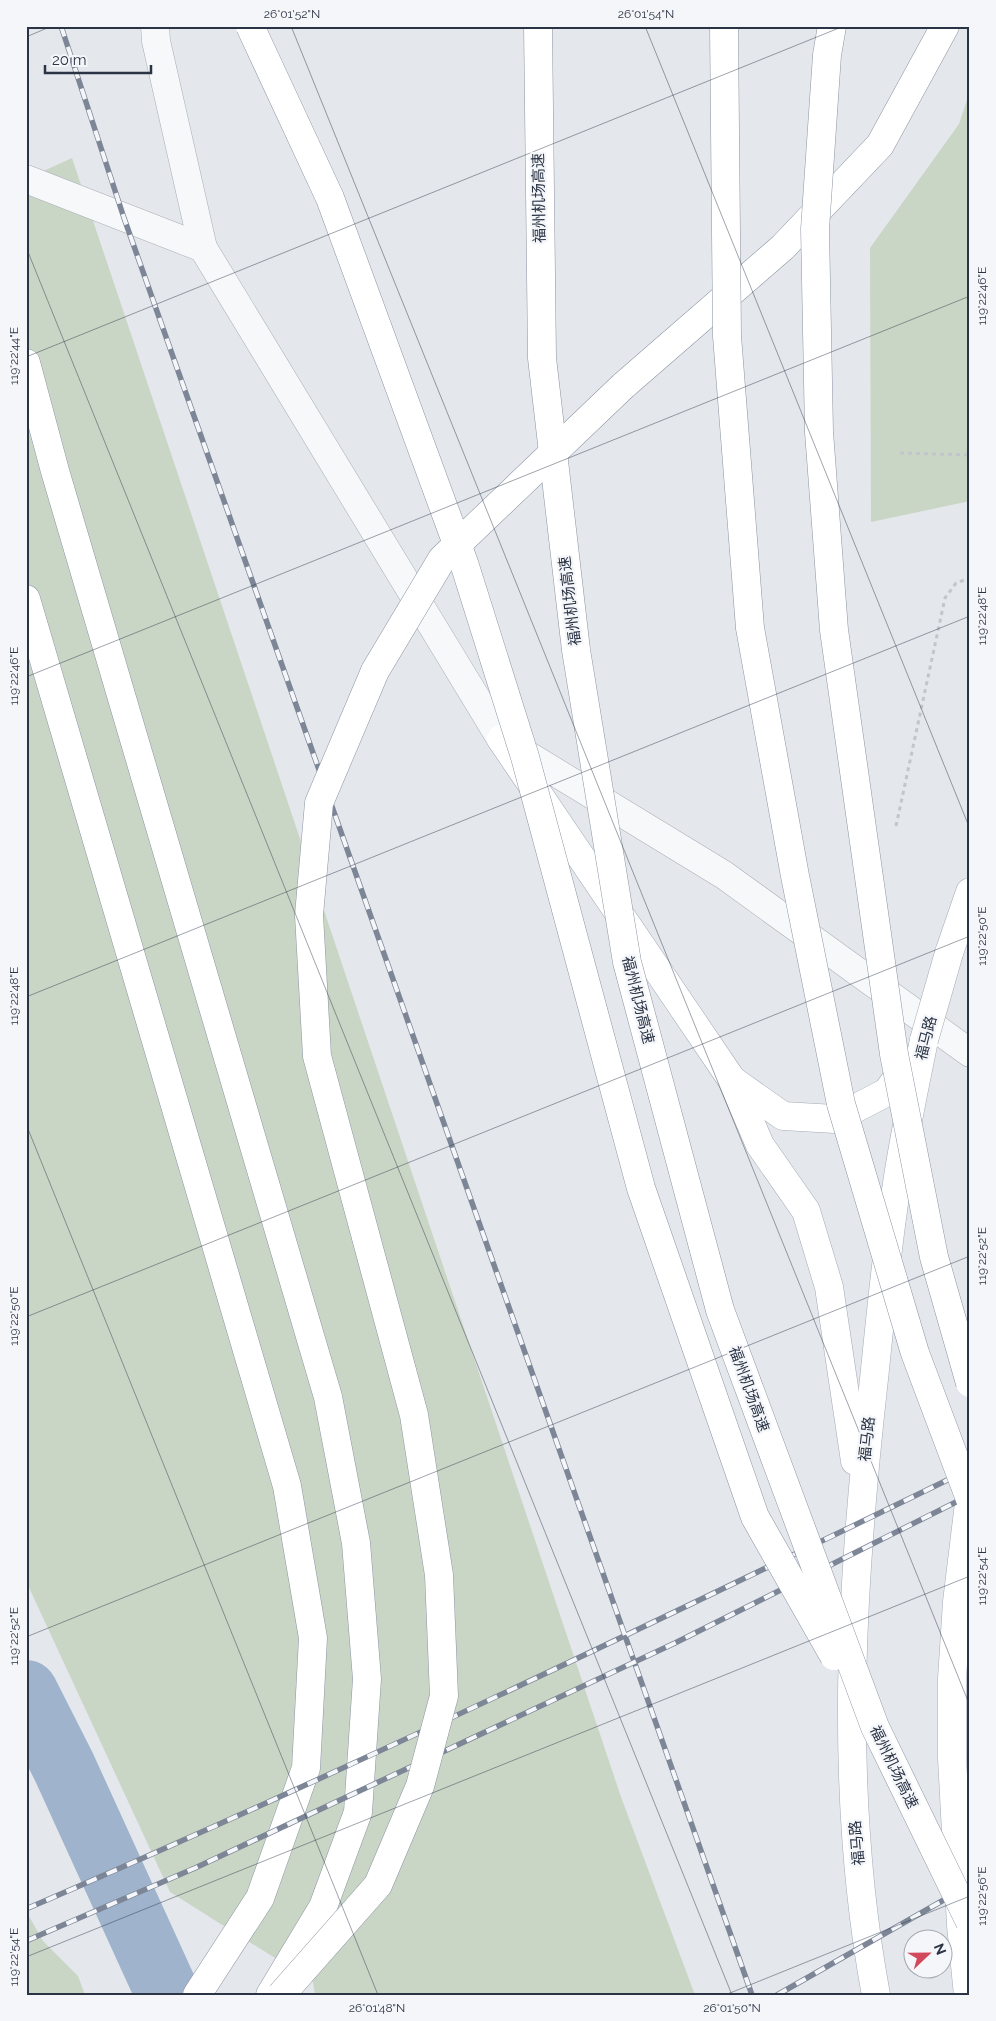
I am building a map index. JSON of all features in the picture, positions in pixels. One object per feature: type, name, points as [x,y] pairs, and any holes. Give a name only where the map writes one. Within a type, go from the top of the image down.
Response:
[{"type":"main road","points":[[250,26],[330,198],[464,563],[525,757],[642,1188],[755,1517],[874,1727]]},
{"type":"main road","name":"福州机场高速","points":[[538,26],[542,358],[576,650],[627,962],[720,1310],[874,1727],[970,1922]]},
{"type":"main road","points":[[724,26],[727,336],[750,628],[794,876],[841,1104],[914,1353],[970,1497],[957,1602],[952,1679],[953,1787],[961,1925],[968,1995]]},
{"type":"main road","points":[[832,26],[827,55],[815,229],[819,432],[834,630],[894,1054],[934,1257],[970,1383]]},
{"type":"main road","points":[[281,1995],[378,1885],[420,1786],[444,1696],[439,1575],[414,1415],[317,1056],[309,915],[319,803],[375,670],[442,559],[623,386],[784,247],[880,145],[945,26]]},
{"type":"main road","points":[[26,363],[58,480],[328,1397],[356,1543],[367,1680],[358,1812],[323,1907],[270,1995]]},
{"type":"main road","points":[[26,599],[287,1486],[314,1638],[306,1768],[260,1898],[197,1995]]},
{"type":"main road","points":[[501,739],[732,1080],[760,1145],[806,1211],[829,1287],[861,1502]]},
{"type":"main road","name":"福马路","points":[[876,1995],[861,1899],[854,1825],[851,1746],[852,1648],[861,1502],[897,1180],[924,1040],[949,953],[970,892]]},
{"type":"main road","points":[[732,1080],[783,1116],[835,1119],[887,1092],[924,1040]]},
{"type":"street","points":[[155,26],[156,41],[203,248],[501,739],[724,875],[970,1053]]},
{"type":"street","points":[[26,178],[203,248]]},
{"type":"path","points":[[900,453],[970,455]]},
{"type":"path","points":[[895,832],[945,598],[956,583],[970,578]]},
{"type":"green space","points":[[970,91],[970,501],[871,522],[870,248],[959,124]]},
{"type":"green space","points":[[72,158],[621,1797],[695,1995],[315,1995],[313,1982],[170,1892],[26,1581],[26,179]]},
{"type":"green space","points":[[26,1911],[43,1941],[78,1976],[85,1995],[26,1995]]},
{"type":"waterway","points":[[26,1692],[64,1767],[168,1995]]},
{"type":"railway","points":[[61,26],[124,218],[752,1995]]},
{"type":"railway","points":[[26,1909],[383,1750],[736,1583],[970,1469]]},
{"type":"railway","points":[[26,1941],[195,1868],[675,1643],[970,1495]]},
{"type":"railway","points":[[777,1995],[970,1885]]}]
